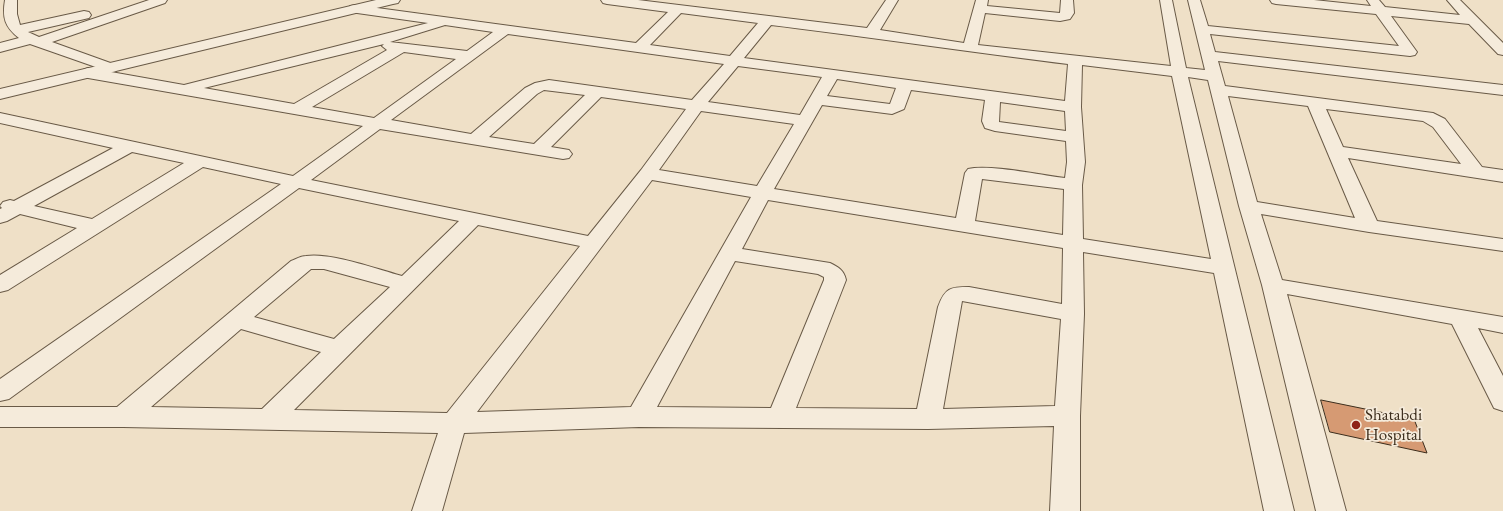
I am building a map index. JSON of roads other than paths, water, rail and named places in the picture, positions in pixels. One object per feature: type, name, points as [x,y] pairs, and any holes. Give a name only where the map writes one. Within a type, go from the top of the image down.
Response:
[{"type":"street","points":[[0,48],[35,41],[161,0]]},
{"type":"street","points":[[0,94],[394,0]]},
{"type":"street","points":[[606,0],[871,33],[970,48],[1179,72],[1217,83],[1315,103],[1427,118],[1439,123],[1476,172]]},
{"type":"street","points":[[871,33],[892,0]]},
{"type":"street","points":[[970,48],[981,4],[1060,17],[1067,14],[1067,0]]},
{"type":"street","points":[[1166,0],[1179,72],[1279,511]]},
{"type":"street","points":[[1194,0],[1249,206],[1273,285],[1331,511]]},
{"type":"street","points":[[1276,0],[1377,5],[1472,20]]},
{"type":"street","points":[[1453,0],[1503,51]]},
{"type":"street","points":[[1202,29],[1410,52],[1377,5]]},
{"type":"street","points":[[10,28],[121,7]]},
{"type":"street","points":[[7,8],[10,28]]},
{"type":"street","points":[[355,9],[733,62],[1073,107]]},
{"type":"street","points":[[639,48],[678,9]]},
{"type":"street","points":[[427,511],[454,423],[647,174],[697,105],[768,20]]},
{"type":"street","points":[[180,90],[370,43],[447,22]]},
{"type":"street","points":[[10,28],[35,41],[111,68]]},
{"type":"street","points":[[0,392],[296,182],[505,30]]},
{"type":"street","points":[[370,43],[471,56]]},
{"type":"street","points":[[298,108],[402,48]]},
{"type":"street","points":[[1209,56],[1503,90]]},
{"type":"street","points":[[1066,511],[1067,416],[1073,314],[1073,185],[1076,162],[1073,107],[1076,61]]},
{"type":"street","points":[[88,73],[180,90],[298,108],[475,140],[563,154]]},
{"type":"street","points":[[639,417],[763,192],[806,121],[832,74]]},
{"type":"street","points":[[475,140],[531,91],[540,86],[549,85],[560,85],[806,121]]},
{"type":"street","points":[[817,100],[892,109],[898,106],[904,85]]},
{"type":"street","points":[[538,150],[598,91]]},
{"type":"street","points":[[993,97],[990,121],[991,124],[995,126],[1074,137]]},
{"type":"street","points":[[1315,103],[1337,151],[1368,226]]},
{"type":"street","points":[[0,118],[296,182],[594,242]]},
{"type":"street","points":[[6,210],[129,146]]},
{"type":"street","points":[[1337,151],[1503,176]]},
{"type":"street","points":[[0,284],[200,161]]},
{"type":"street","points":[[964,226],[974,173],[1073,185]]},
{"type":"street","points":[[647,174],[1223,268]]},
{"type":"street","points":[[1249,206],[1368,226],[1503,245]]},
{"type":"street","points":[[6,210],[94,226]]},
{"type":"street","points":[[270,419],[339,348],[474,218]]},
{"type":"street","points":[[730,254],[822,268],[830,271],[834,275],[835,280],[779,419]]},
{"type":"street","points":[[123,417],[238,320],[299,266],[307,262],[325,262],[406,284]]},
{"type":"street","points":[[1273,285],[1503,325]]},
{"type":"street","points":[[928,419],[949,307],[956,294],[969,294],[1073,314]]},
{"type":"street","points":[[1461,318],[1503,401]]},
{"type":"street","points":[[238,320],[339,348]]},
{"type":"street","points":[[0,417],[123,417],[454,423],[639,417],[928,419],[1067,416]]},
{"type":"place","name":"Shatabdi Hospital","points":[[1356,425]]}]
